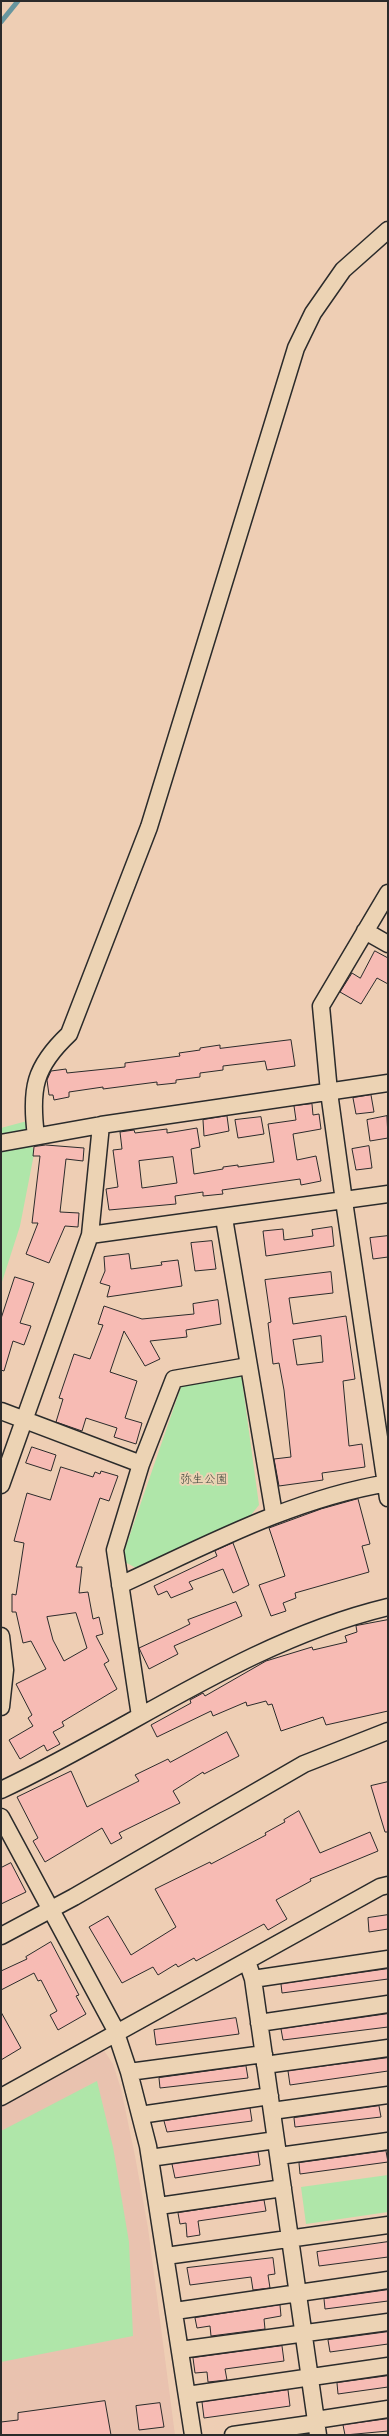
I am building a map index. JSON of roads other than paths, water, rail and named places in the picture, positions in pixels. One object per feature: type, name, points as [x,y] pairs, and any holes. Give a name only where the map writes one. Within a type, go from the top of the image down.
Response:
[{"type":"street","points":[[36,1136],[32,1106],[35,1084],[42,1065],[54,1048],[69,1034],[149,827],[296,348],[313,312],[343,270],[388,230]]},
{"type":"street","points":[[120,1585],[274,1514],[339,1494],[387,1488],[329,1092],[322,1006],[388,892]]},
{"type":"street","points":[[365,932],[388,944]]},
{"type":"street","points":[[1,1143],[101,1125],[388,1084]]},
{"type":"street","points":[[1,1484],[90,1235],[101,1125]]},
{"type":"street","points":[[90,1235],[224,1218],[388,1194]]},
{"type":"street","points":[[224,1218],[274,1514]]},
{"type":"street","points":[[140,1716],[115,1550],[141,1464],[174,1379],[248,1366]]},
{"type":"street","points":[[1,1411],[141,1464]]},
{"type":"street","points":[[1,1790],[253,1654],[346,1619],[388,1607]]},
{"type":"street","points":[[1,1636],[4,1670],[1,1706]]},
{"type":"street","points":[[1,1936],[304,1764],[388,1731]]},
{"type":"street","points":[[1,1817],[92,1984],[116,2032],[129,2072],[150,2158],[159,2206],[193,2435]]},
{"type":"street","points":[[1,2097],[380,1887],[388,1885]]},
{"type":"street","points":[[252,1979],[388,1959]]},
{"type":"street","points":[[247,1960],[252,1979],[278,2148],[317,2426]]},
{"type":"street","points":[[259,2023],[388,2004]]},
{"type":"street","points":[[129,2072],[388,2048]]},
{"type":"street","points":[[140,2115],[388,2095]]},
{"type":"street","points":[[150,2158],[388,2141]]},
{"type":"street","points":[[159,2206],[284,2188]]},
{"type":"street","points":[[166,2256],[388,2225]]},
{"type":"street","points":[[175,2311],[388,2280]]},
{"type":"street","points":[[180,2350],[388,2322]]},
{"type":"street","points":[[187,2395],[388,2366]]},
{"type":"street","points":[[233,2435],[317,2426],[388,2409]]},
{"type":"waterway","points":[[1,22],[18,1]]},
{"type":"park label","name":"弥生公園","points":[[204,1480]]}]
